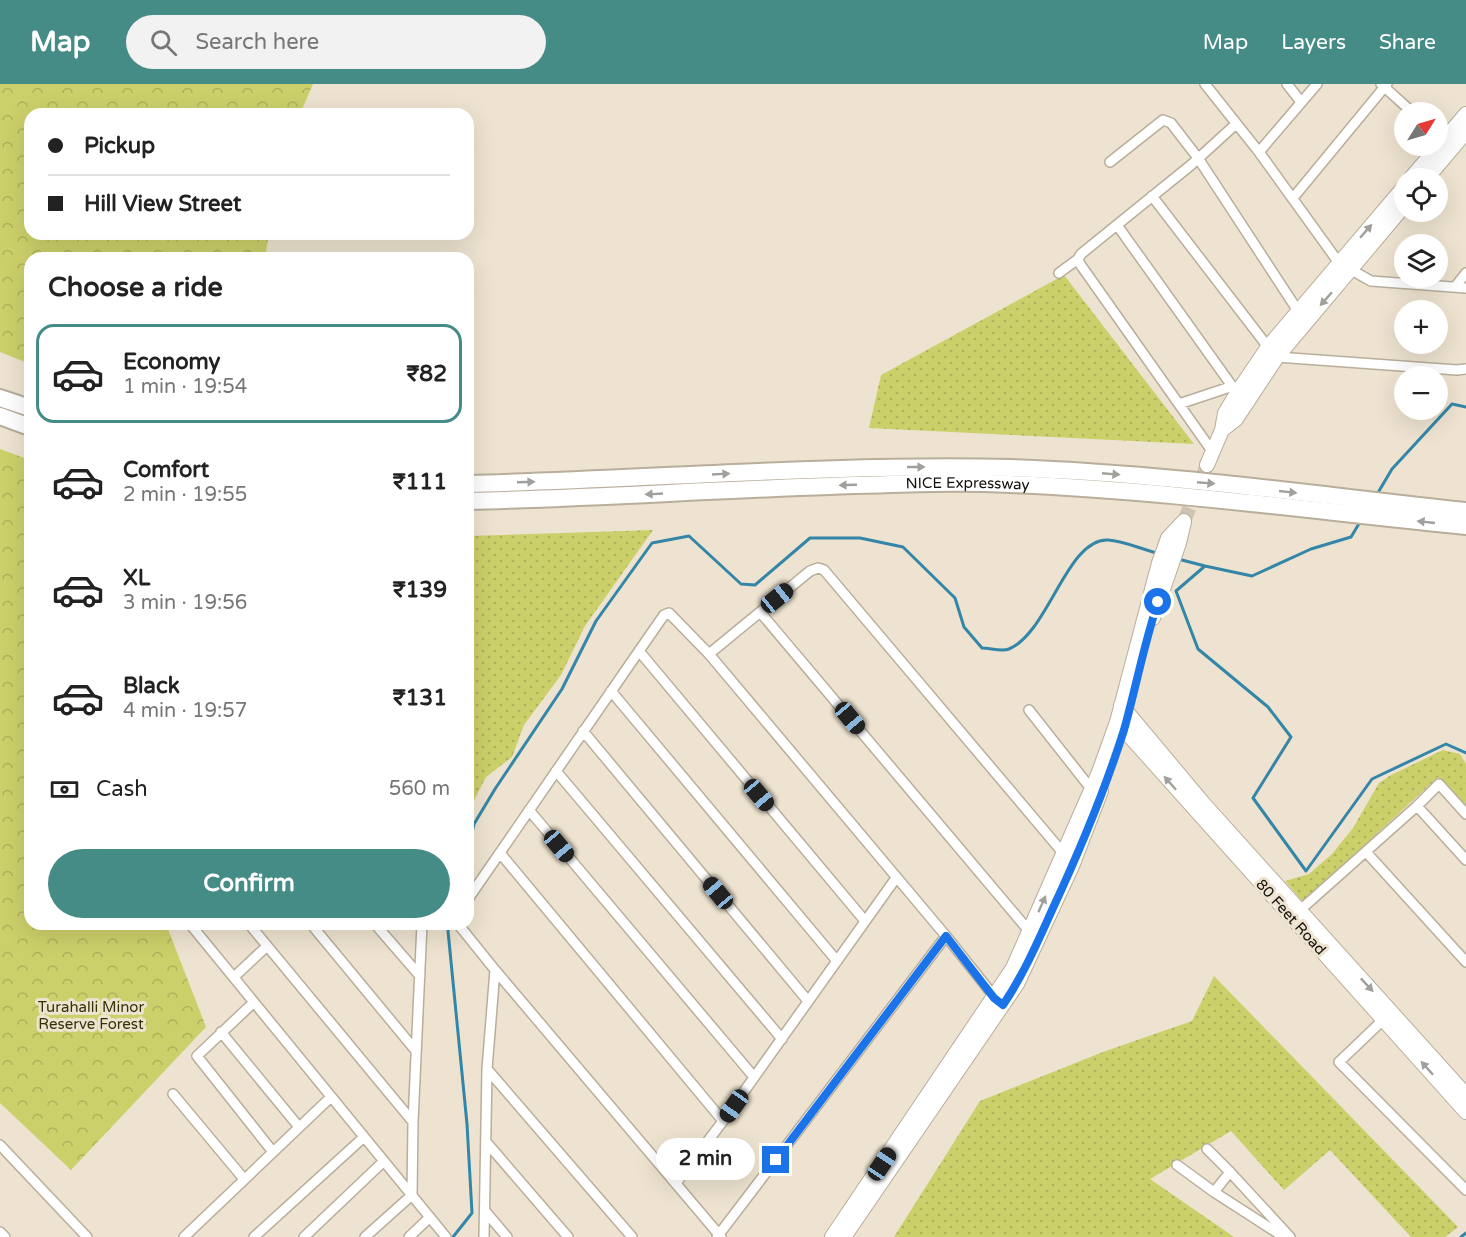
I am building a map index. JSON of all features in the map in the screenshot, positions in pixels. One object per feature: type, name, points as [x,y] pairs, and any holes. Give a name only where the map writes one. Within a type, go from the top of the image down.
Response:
[{"type":"highway","points":[[0,398],[24,406]]},
{"type":"highway","points":[[0,416],[24,425]]},
{"type":"highway","name":"NICE Expressway","points":[[474,484],[934,467],[1063,470],[1362,500],[1387,510],[1466,526]]},
{"type":"highway","name":"NICE Expressway","points":[[474,501],[903,483],[1010,484],[1180,495],[1351,514],[1387,510],[1466,511]]},
{"type":"main road","points":[[1448,137],[1466,114]]},
{"type":"main road","points":[[1448,140],[1466,132]]},
{"type":"main road","points":[[1420,168],[1431,156]]},
{"type":"main road","points":[[1222,430],[1236,419],[1298,311],[1394,199]]},
{"type":"main road","points":[[1207,465],[1222,430],[1225,413],[1235,390],[1352,270],[1394,218]]},
{"type":"main road","points":[[832,1237],[999,1002],[1023,974],[1072,866],[1122,718],[1174,540]]},
{"type":"main road","points":[[844,1237],[999,1002],[1122,718]]},
{"type":"main road","name":"80 Feet Road","points":[[1122,718],[1203,803],[1466,1095]]},
{"type":"main road","name":"80 Feet Road","points":[[1122,718],[1383,1020],[1466,1112]]},
{"type":"street","points":[[1205,84],[1259,152],[1339,263],[1371,281],[1466,288]]},
{"type":"street","points":[[1287,84],[1301,102]]},
{"type":"street","points":[[1259,152],[1317,84]]},
{"type":"street","points":[[1293,198],[1384,85],[1402,102]]},
{"type":"street","points":[[1110,162],[1163,120],[1171,123],[1198,159],[1298,311]]},
{"type":"street","points":[[1059,273],[1198,159],[1236,124]]},
{"type":"street","points":[[1152,196],[1273,352],[1466,369]]},
{"type":"street","points":[[1117,225],[1235,390],[1179,404]]},
{"type":"street","points":[[1078,259],[1212,451]]},
{"type":"street","points":[[1455,287],[1466,273]]},
{"type":"street","points":[[709,654],[810,571],[818,568],[824,570],[1064,854]]},
{"type":"street","points":[[760,612],[1029,932]]},
{"type":"street","points":[[474,890],[664,615],[669,613],[709,654],[999,1002]]},
{"type":"street","points":[[639,651],[865,921]]},
{"type":"street","points":[[611,691],[837,961]]},
{"type":"street","points":[[1029,710],[1092,790]]},
{"type":"street","points":[[583,731],[808,1001]]},
{"type":"street","points":[[556,771],[782,1039]]},
{"type":"street","points":[[1299,911],[1439,784],[1466,814]]},
{"type":"street","points":[[1417,806],[1466,860]]},
{"type":"street","points":[[529,810],[754,1077]]},
{"type":"street","points":[[1366,852],[1466,962]]},
{"type":"street","points":[[500,853],[723,1121]]},
{"type":"street","points":[[676,1183],[723,1121],[896,878]]},
{"type":"street","points":[[195,930],[446,1237]]},
{"type":"street","points":[[254,930],[413,1122]]},
{"type":"street","points":[[316,930],[416,1051]]},
{"type":"street","points":[[380,930],[420,976]]},
{"type":"street","points":[[365,1237],[412,1195],[422,930]]},
{"type":"street","points":[[463,930],[719,1236],[946,936]]},
{"type":"street","points":[[1457,952],[1466,944]]},
{"type":"street","points":[[234,977],[267,946]]},
{"type":"street","points":[[484,1237],[487,1069],[495,970]]},
{"type":"street","points":[[253,1003],[197,1056],[273,1152]]},
{"type":"street","points":[[1383,1020],[1339,1062],[1466,1190]]},
{"type":"street","points":[[221,1032],[299,1127]]},
{"type":"street","points":[[487,1069],[632,1237]]},
{"type":"street","points":[[173,1094],[244,1179]]},
{"type":"street","points":[[184,1237],[331,1097]]},
{"type":"street","points":[[255,1237],[364,1137]]},
{"type":"street","points":[[487,1143],[568,1237]]},
{"type":"street","points":[[0,1145],[87,1237]]},
{"type":"street","points":[[1207,1149],[1290,1237]]},
{"type":"street","points":[[304,1237],[384,1161]]},
{"type":"street","points":[[1177,1165],[1284,1237]]},
{"type":"street","points":[[1214,1192],[1230,1172]]},
{"type":"street","points":[[485,1211],[507,1237]]},
{"type":"street","points":[[409,1237],[429,1218]]},
{"type":"street","points":[[0,1232],[5,1237]]},
{"type":"green space","points":[[0,84],[313,84],[303,108],[24,108],[24,240],[268,240],[266,252],[24,252],[24,362],[0,352]]},
{"type":"green space","points":[[1064,275],[1194,444],[869,428],[881,375]]},
{"type":"green space","name":"Turahalli Minor Reserve Forest","points":[[0,449],[24,458],[24,930],[168,930],[206,1027],[71,1170],[0,1103]]},
{"type":"green space","points":[[653,530],[585,626],[561,675],[524,725],[512,757],[486,777],[474,800],[474,536]]},
{"type":"green space","points":[[1443,750],[1460,754],[1466,764],[1466,806],[1438,777],[1303,902],[1285,881],[1309,874],[1332,854],[1353,828],[1379,783]]},
{"type":"green space","points":[[1214,976],[1458,1227],[1445,1237],[1411,1237],[1330,1150],[1284,1190],[1231,1131],[1150,1179],[1234,1237],[894,1237],[980,1101],[1103,1052],[1192,1021]]},
{"type":"waterway","points":[[1376,496],[1392,469],[1452,404],[1466,407]]},
{"type":"waterway","points":[[1360,522],[1351,537],[1311,549],[1252,576],[1205,566],[1176,591],[1198,649],[1268,707],[1291,737],[1253,798],[1306,871],[1372,779],[1446,744],[1466,753]]},
{"type":"waterway","points":[[474,824],[562,689],[596,621],[652,543],[689,536],[741,584],[755,585],[810,538],[860,538],[903,547],[955,598],[964,627],[982,648],[1003,650],[1009,649],[1023,639],[1036,625],[1069,569],[1094,543],[1108,540],[1157,553]]},
{"type":"waterway","points":[[1178,559],[1205,566]]},
{"type":"waterway","points":[[448,930],[467,1124],[472,1213],[453,1237]]},
{"type":"waterway","points":[[1461,1237],[1466,1233]]},
{"type":"tunnel","points":[[1184,521],[1207,465]]},
{"type":"route","points":[[776,1160],[946,936],[994,998],[1003,1005],[1023,974],[1072,866],[1107,775],[1124,730],[1146,636],[1158,602]]}]
